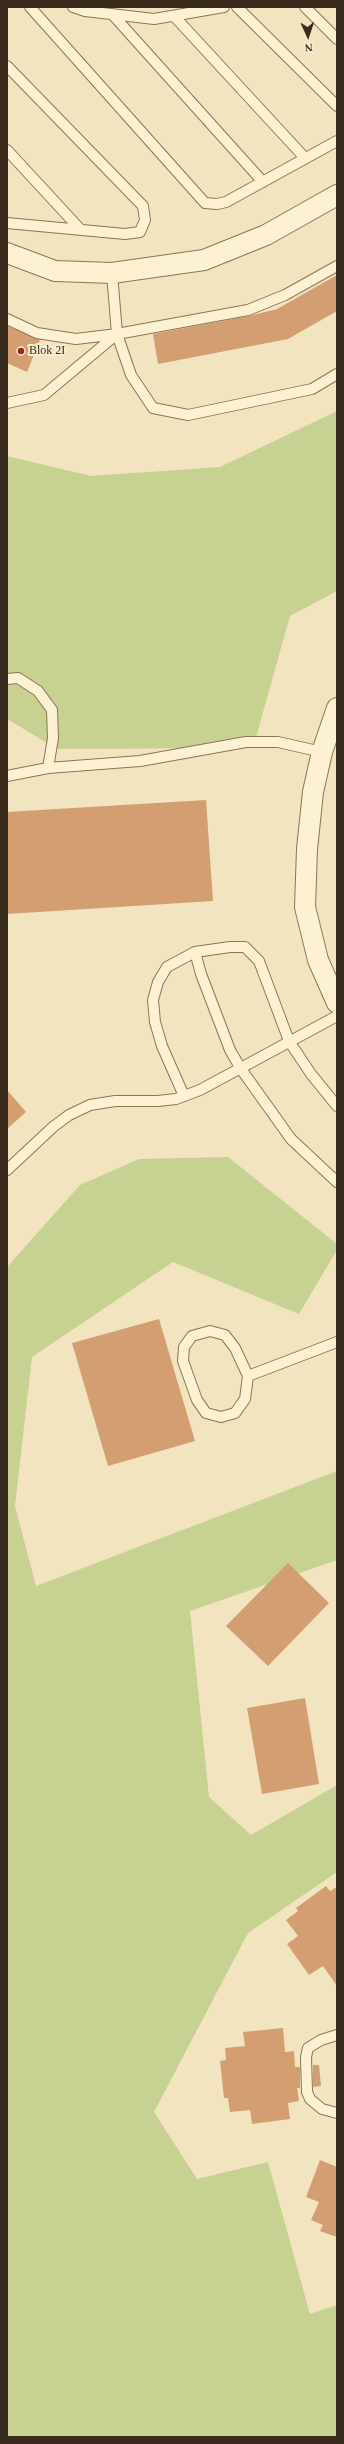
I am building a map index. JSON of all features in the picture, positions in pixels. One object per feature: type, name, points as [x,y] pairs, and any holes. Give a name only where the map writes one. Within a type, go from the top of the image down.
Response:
[{"type":"street","points":[[7,253],[55,271],[112,273],[204,260],[266,235],[337,195]]},
{"type":"street","points":[[337,708],[322,752],[313,792],[308,835],[305,907],[318,960],[337,1003]]},
{"type":"lane","points":[[30,7],[205,203],[217,204],[226,202],[337,141]]},
{"type":"lane","points":[[73,7],[112,14],[154,19],[224,7]]},
{"type":"lane","points":[[237,7],[337,106]]},
{"type":"lane","points":[[305,7],[337,39]]},
{"type":"lane","points":[[112,14],[263,182]]},
{"type":"lane","points":[[174,16],[305,158]]},
{"type":"lane","points":[[7,66],[143,206],[145,220],[140,232],[125,234],[79,228],[7,224]]},
{"type":"lane","points":[[7,150],[79,228]]},
{"type":"lane","points":[[7,319],[37,333],[76,339],[117,334],[248,310],[285,295],[337,266]]},
{"type":"lane","points":[[112,273],[117,334],[131,375],[153,408],[188,415],[312,389],[337,374]]},
{"type":"lane","points":[[7,403],[44,395],[117,334]]},
{"type":"lane","points":[[7,679],[18,678],[38,691],[52,710],[53,738],[48,768]]},
{"type":"lane","points":[[7,776],[48,768],[140,761],[246,742],[278,742],[322,752]]},
{"type":"lane","points":[[184,1096],[162,1046],[155,1022],[153,1000],[158,982],[167,967],[195,952],[230,947],[245,947],[259,961],[289,1041],[311,1074],[337,1106]]},
{"type":"lane","points":[[195,952],[201,974],[230,1050],[241,1069],[291,1139],[337,1182]]},
{"type":"lane","points":[[7,1170],[53,1127],[69,1115],[90,1105],[116,1101],[158,1102],[184,1096],[200,1090],[241,1069],[289,1041],[337,1016]]},
{"type":"lane","points":[[210,1331],[225,1335],[235,1348],[248,1376],[245,1399],[235,1413],[221,1416],[206,1413],[197,1400],[186,1367],[184,1347],[192,1336],[210,1331]]},
{"type":"lane","points":[[248,1376],[337,1342]]},
{"type":"lane","points":[[337,2035],[321,2040],[308,2048],[306,2057],[307,2092],[310,2099],[322,2109],[337,2113]]},
{"type":"green space","points":[[337,411],[337,591],[290,616],[253,748],[57,749],[7,719],[7,456],[91,476],[220,467]]},
{"type":"green space","points":[[228,1157],[337,1244],[337,1250],[299,1314],[173,1262],[32,1357],[15,1506],[36,1586],[337,1471],[337,1560],[190,1611],[209,1797],[251,1835],[337,1785],[337,1872],[248,1933],[154,2112],[197,2179],[268,2162],[310,2314],[337,2305],[337,2437],[7,2437],[7,1267],[80,1185],[139,1159]]},
{"type":"building","points":[[337,275],[337,311],[288,339],[158,364],[153,334],[249,316],[277,309]]},
{"type":"building","name":"Blok 2I","points":[[7,326],[40,340],[27,372],[7,363]]},
{"type":"building","points":[[206,800],[213,901],[7,914],[7,812]]},
{"type":"building","points":[[7,1090],[26,1112],[7,1129]]},
{"type":"building","points":[[159,1319],[195,1441],[108,1466],[72,1343]]},
{"type":"building","points":[[288,1563],[329,1603],[268,1666],[226,1626]]},
{"type":"building","points":[[305,1698],[319,1784],[262,1794],[247,1708]]},
{"type":"building","points":[[326,1886],[330,1891],[337,1887],[337,1986],[323,1966],[309,1975],[287,1944],[298,1936],[286,1920],[298,1911],[296,1908]]},
{"type":"building","points":[[283,2028],[285,2052],[294,2051],[295,2067],[300,2067],[300,2088],[297,2088],[299,2101],[288,2103],[290,2119],[252,2124],[250,2110],[230,2112],[228,2098],[224,2098],[220,2061],[226,2060],[225,2048],[245,2046],[243,2032]]},
{"type":"building","points":[[313,2065],[319,2065],[321,2086],[313,2087]]},
{"type":"building","points":[[320,2160],[337,2167],[337,2237],[320,2231],[323,2225],[311,2220],[319,2202],[306,2197]]},
{"type":"place","name":"Blok 2I","points":[[21,351]]}]
